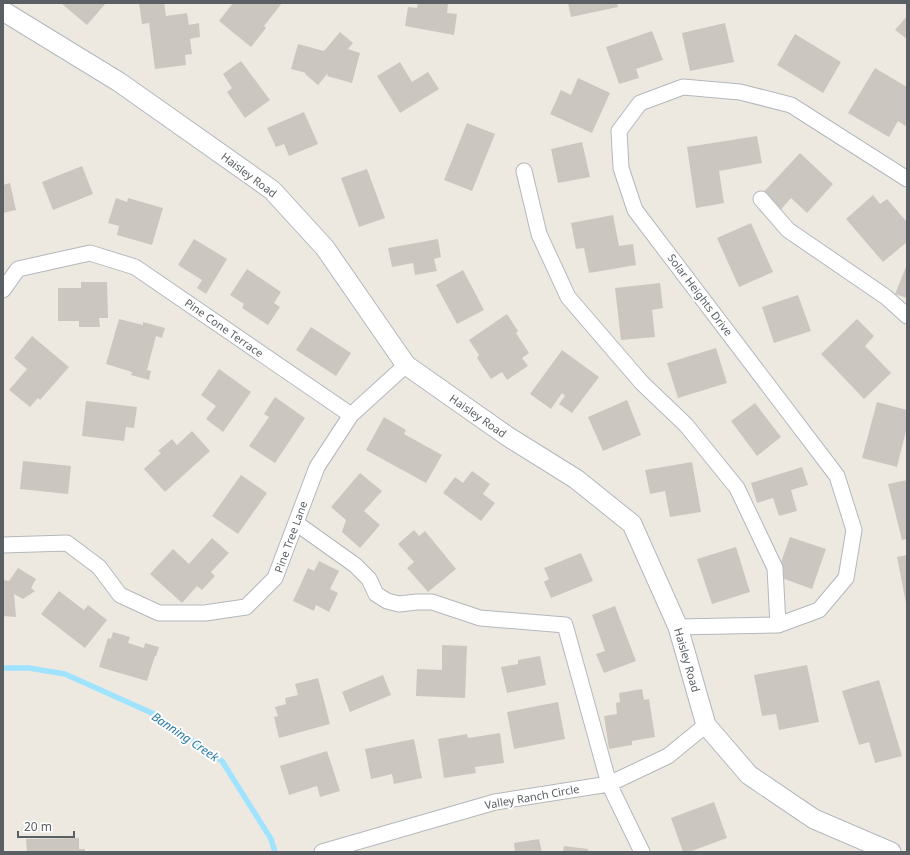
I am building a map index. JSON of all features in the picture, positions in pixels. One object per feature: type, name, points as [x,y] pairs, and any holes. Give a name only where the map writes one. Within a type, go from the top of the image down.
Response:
[{"type":"street","name":"Haisley Road","points":[[3,11],[119,82],[272,190],[325,248],[406,365],[507,436],[576,479],[632,524],[678,627],[706,725],[750,774],[814,819],[891,852]]},
{"type":"street","name":"Solar Heights Drive","points":[[678,627],[778,625],[818,610],[846,578],[854,530],[837,476],[635,210],[621,168],[619,131],[640,102],[683,88],[740,92],[791,105],[907,179]]},
{"type":"street","points":[[524,171],[539,234],[568,297],[642,383],[686,425],[737,488],[775,568],[778,625]]},
{"type":"street","points":[[761,199],[788,230],[886,297],[907,316]]},
{"type":"street","name":"Pine Cone Terrace","points":[[3,290],[18,269],[90,253],[135,266],[351,415]]},
{"type":"street","name":"Pine Tree Lane","points":[[3,545],[67,543],[99,567],[120,595],[159,613],[205,613],[246,606],[275,578],[317,467],[351,415],[406,365]]},
{"type":"street","points":[[296,522],[355,565],[369,578],[376,594],[387,601],[399,604],[432,602],[480,618],[565,625],[609,784],[642,852]]},
{"type":"street","name":"Valley Ranch Circle","points":[[322,852],[495,802],[609,784],[668,756],[706,725]]},
{"type":"building","points":[[61,3],[106,3],[87,25]]},
{"type":"building","points":[[139,3],[164,3],[166,16],[187,13],[189,25],[199,23],[200,37],[190,39],[192,54],[185,55],[186,65],[155,69],[149,23],[142,24]]},
{"type":"building","points":[[233,3],[282,3],[264,26],[266,28],[251,47],[219,21]]},
{"type":"building","points":[[418,3],[448,4],[447,13],[457,14],[454,35],[405,26],[408,7],[417,8]]},
{"type":"building","points":[[568,3],[617,3],[618,7],[571,17]]},
{"type":"building","points":[[907,16],[907,39],[895,30]]},
{"type":"building","points":[[725,23],[734,62],[690,71],[682,33]]},
{"type":"building","points":[[652,31],[663,60],[636,69],[639,78],[619,84],[606,47]]},
{"type":"building","points":[[340,32],[353,43],[348,49],[360,53],[352,83],[327,76],[328,73],[318,85],[305,74],[306,73],[291,69],[298,44],[324,51]]},
{"type":"building","points":[[795,34],[841,62],[823,93],[777,65]]},
{"type":"building","points":[[241,61],[270,100],[245,118],[227,92],[232,88],[223,74]]},
{"type":"building","points":[[400,62],[412,82],[428,72],[439,89],[400,113],[377,76]]},
{"type":"building","points":[[875,68],[907,87],[907,127],[898,121],[889,137],[848,113]]},
{"type":"building","points":[[578,78],[610,93],[592,133],[550,114],[561,90],[571,95]]},
{"type":"building","points":[[304,112],[318,144],[289,156],[284,144],[276,147],[267,128]]},
{"type":"building","points":[[467,123],[495,134],[472,191],[444,180]]},
{"type":"building","points":[[757,136],[762,163],[719,171],[724,203],[696,208],[687,147]]},
{"type":"building","points":[[582,142],[590,177],[558,183],[551,149]]},
{"type":"building","points":[[800,153],[833,184],[807,213],[791,198],[778,213],[760,196]]},
{"type":"building","points":[[82,166],[93,194],[53,210],[42,182]]},
{"type":"building","points":[[367,169],[385,218],[359,227],[341,178]]},
{"type":"building","points":[[10,183],[16,210],[3,213],[3,185]]},
{"type":"building","points":[[873,195],[880,204],[887,199],[907,222],[907,242],[883,262],[846,219]]},
{"type":"building","points":[[116,198],[127,202],[128,198],[163,208],[152,245],[117,235],[119,226],[108,223]]},
{"type":"building","points":[[613,215],[619,246],[633,244],[636,265],[589,273],[584,248],[576,249],[571,223]]},
{"type":"building","points":[[751,223],[773,272],[739,287],[717,238]]},
{"type":"building","points":[[194,239],[227,259],[206,294],[197,288],[202,280],[178,265]]},
{"type":"building","points":[[438,239],[441,257],[434,259],[437,271],[415,275],[413,263],[392,267],[388,248]]},
{"type":"building","points":[[907,267],[907,298],[895,294]]},
{"type":"building","points":[[247,269],[281,292],[274,303],[280,307],[268,325],[242,308],[244,304],[230,295]]},
{"type":"building","points":[[463,270],[484,310],[457,324],[436,285]]},
{"type":"building","points":[[81,282],[107,282],[108,318],[99,318],[100,327],[79,327],[79,321],[58,321],[58,288],[81,288]]},
{"type":"building","points":[[660,283],[663,308],[652,310],[655,337],[621,340],[615,288]]},
{"type":"building","points":[[798,295],[811,331],[774,343],[762,307]]},
{"type":"building","points":[[507,314],[518,331],[516,333],[529,353],[522,358],[528,366],[507,380],[502,372],[491,379],[477,358],[479,355],[469,340]]},
{"type":"building","points":[[119,319],[143,325],[143,322],[165,328],[162,338],[156,336],[147,370],[151,371],[149,380],[131,375],[132,372],[106,364]]},
{"type":"building","points":[[857,319],[874,336],[865,346],[891,373],[864,399],[821,354]]},
{"type":"building","points":[[311,327],[351,353],[336,376],[296,350]]},
{"type":"building","points":[[32,336],[69,367],[40,400],[38,398],[30,407],[9,390],[27,369],[14,358]]},
{"type":"building","points":[[716,348],[727,383],[678,398],[667,363]]},
{"type":"building","points":[[562,350],[599,377],[572,413],[559,404],[565,396],[562,393],[551,409],[530,394]]},
{"type":"building","points":[[219,369],[251,392],[223,432],[206,419],[216,406],[201,395]]},
{"type":"building","points":[[275,397],[305,418],[275,463],[249,446],[269,417],[264,414]]},
{"type":"building","points":[[627,400],[641,435],[603,451],[588,417]]},
{"type":"building","points":[[86,401],[137,407],[134,428],[126,427],[124,441],[82,436]]},
{"type":"building","points":[[877,402],[907,410],[907,427],[897,467],[862,458]]},
{"type":"building","points":[[755,403],[781,437],[757,456],[731,421]]},
{"type":"building","points":[[384,417],[406,430],[404,434],[442,455],[426,483],[366,450]]},
{"type":"building","points":[[192,431],[210,451],[165,492],[144,469],[161,453],[158,451],[172,439],[177,445]]},
{"type":"building","points":[[23,461],[71,466],[68,494],[20,489]]},
{"type":"building","points":[[692,462],[701,512],[670,517],[665,491],[650,494],[645,470]]},
{"type":"building","points":[[802,467],[808,485],[791,490],[797,511],[779,516],[773,498],[757,503],[751,483]]},
{"type":"building","points":[[472,471],[490,484],[483,494],[495,503],[481,521],[443,493],[455,477],[463,483]]},
{"type":"building","points":[[360,473],[382,491],[364,511],[380,525],[360,548],[342,532],[346,520],[331,507]]},
{"type":"building","points":[[241,475],[267,493],[238,534],[212,516]]},
{"type":"building","points":[[907,480],[907,539],[902,540],[888,484]]},
{"type":"building","points":[[414,530],[419,536],[425,531],[456,569],[428,592],[407,568],[414,562],[398,544]]},
{"type":"building","points":[[790,537],[826,549],[812,589],[776,576]]},
{"type":"building","points":[[212,538],[229,553],[211,572],[215,576],[202,590],[197,586],[182,603],[150,574],[173,549],[189,564]]},
{"type":"building","points":[[736,547],[750,592],[712,604],[697,559]]},
{"type":"building","points":[[581,553],[593,581],[551,598],[544,582],[549,579],[544,568]]},
{"type":"building","points":[[907,555],[907,603],[906,603],[897,557]]},
{"type":"building","points":[[319,561],[339,571],[330,589],[338,593],[329,612],[316,605],[314,611],[293,601],[308,568],[314,571]]},
{"type":"building","points":[[18,568],[36,579],[31,588],[35,591],[23,599],[14,594],[16,617],[3,616],[3,580],[9,581]]},
{"type":"building","points":[[59,591],[84,610],[88,605],[107,620],[85,648],[41,614]]},
{"type":"building","points":[[615,606],[636,661],[604,673],[596,654],[605,651],[592,615]]},
{"type":"building","points":[[113,632],[130,637],[128,643],[144,648],[145,643],[159,647],[147,681],[99,667],[108,638],[111,639]]},
{"type":"building","points":[[442,645],[467,646],[465,698],[416,696],[417,669],[442,670]]},
{"type":"building","points":[[540,656],[546,685],[507,693],[501,667],[518,664],[518,660]]},
{"type":"building","points":[[807,665],[819,722],[779,730],[776,714],[762,716],[754,675]]},
{"type":"building","points":[[383,675],[391,695],[350,712],[342,692]]},
{"type":"building","points":[[318,678],[330,724],[279,738],[274,717],[278,716],[275,707],[286,704],[285,698],[298,695],[295,684]]},
{"type":"building","points":[[879,680],[902,756],[875,763],[869,742],[859,745],[842,691]]},
{"type":"building","points":[[642,689],[644,700],[649,699],[655,737],[632,741],[632,745],[609,749],[604,716],[617,714],[616,703],[620,702],[619,693]]},
{"type":"building","points":[[558,702],[565,739],[514,749],[507,712]]},
{"type":"building","points":[[500,733],[504,763],[475,767],[476,773],[444,778],[438,739],[467,734],[468,738]]},
{"type":"building","points":[[414,739],[422,778],[394,784],[392,774],[371,779],[365,749]]},
{"type":"building","points":[[327,751],[340,791],[320,797],[317,786],[289,795],[280,766]]},
{"type":"building","points":[[714,802],[727,838],[689,852],[683,852],[671,818]]},
{"type":"building","points":[[79,838],[79,849],[85,849],[85,852],[27,852],[26,839]]},
{"type":"building","points":[[539,839],[542,852],[515,852],[514,843]]},
{"type":"building","points":[[564,846],[588,849],[588,852],[563,852]]},
{"type":"waterway","name":"Banning Creek","points":[[3,668],[29,668],[65,674],[154,714],[222,761],[271,839],[275,852]]}]
